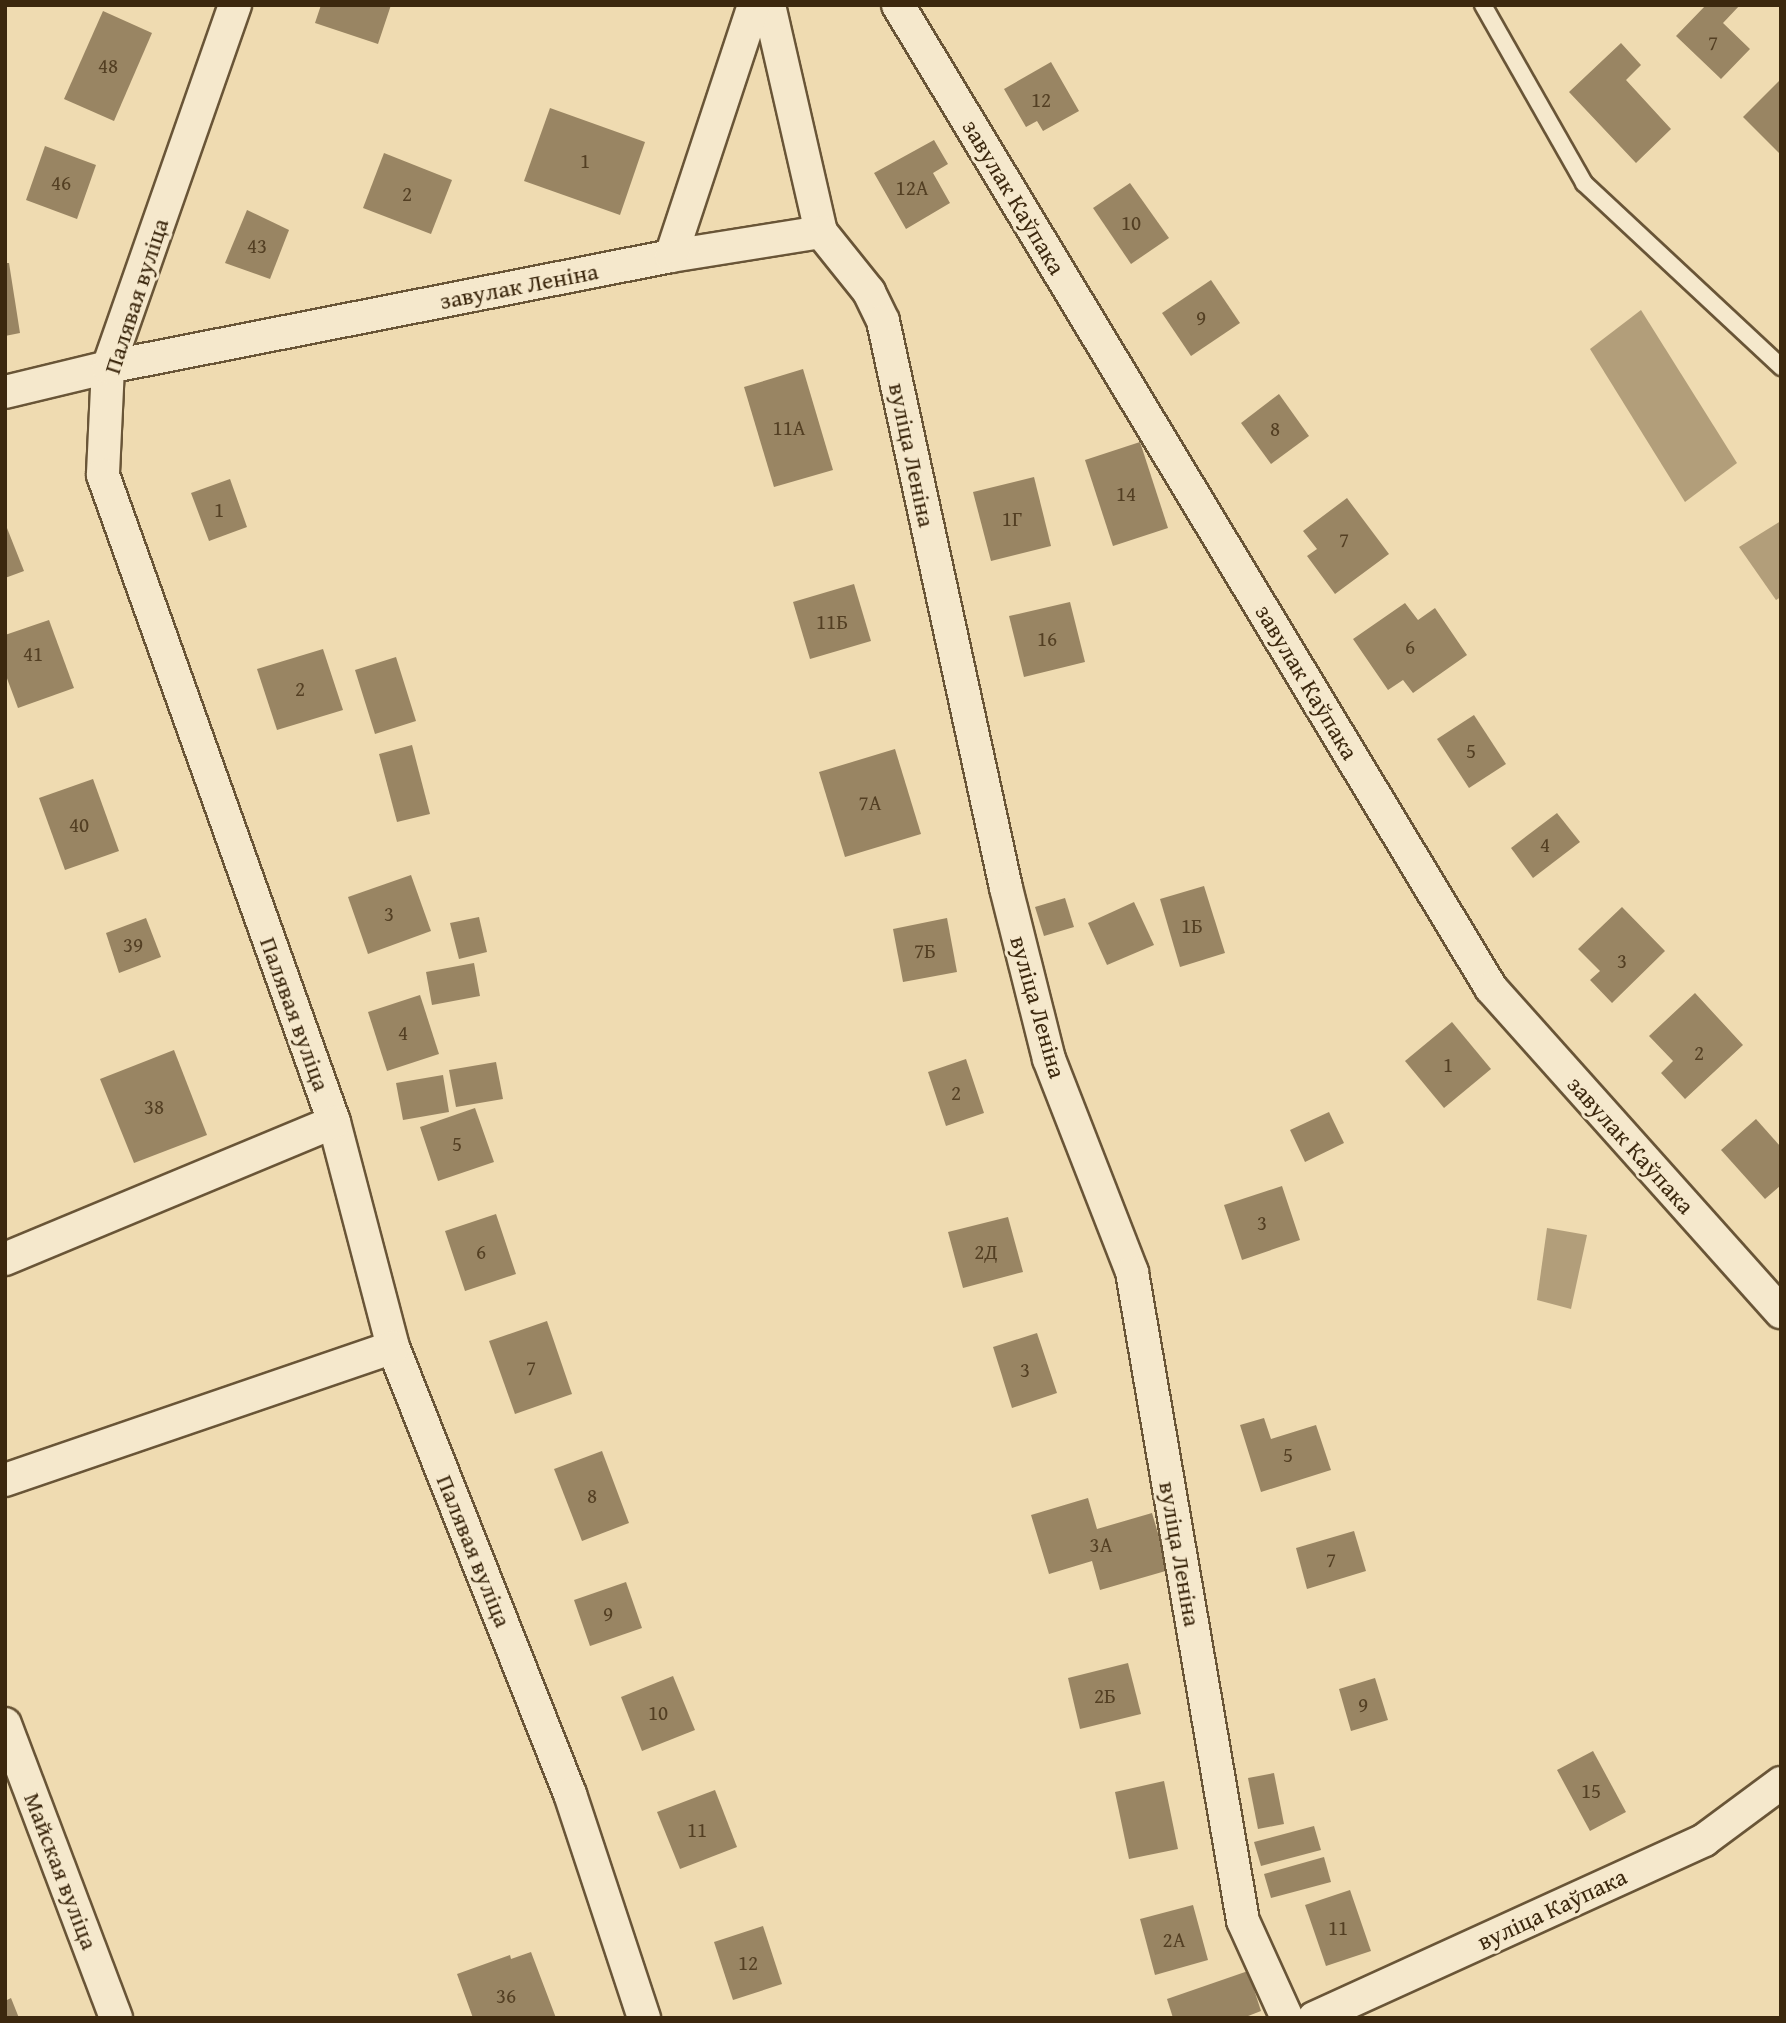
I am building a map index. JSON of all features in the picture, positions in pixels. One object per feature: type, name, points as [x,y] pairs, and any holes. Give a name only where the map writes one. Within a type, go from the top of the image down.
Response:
[{"type":"street","name":"Палявая вуліца","points":[[235,5],[108,367],[103,475],[334,1122],[393,1347],[570,1794],[644,2018]]},
{"type":"street","points":[[671,256],[754,5]]},
{"type":"street","name":"вуліца Леніна","points":[[769,5],[821,232],[869,292],[883,321],[1006,888],[1049,1059],[1132,1272],[1243,1921],[1287,2018]]},
{"type":"street","name":"завулак Каўпака","points":[[898,5],[1491,988],[1781,1312]]},
{"type":"street","name":"завулак Леніна","points":[[5,392],[108,367],[671,256],[821,232]]},
{"type":"street","points":[[5,1259],[334,1122]]},
{"type":"street","points":[[5,1480],[393,1347]]},
{"type":"street","name":"Майская вуліца","points":[[5,1724],[116,2018]]},
{"type":"street","name":"вуліца Каўпака","points":[[1314,2018],[1704,1840],[1781,1783]]},
{"type":"lane","points":[[1483,5],[1584,183],[1781,367]]},
{"type":"shaded area","points":[[1641,310],[1737,463],[1685,502],[1590,349]]},
{"type":"shaded area","points":[[1781,521],[1781,597],[1776,600],[1739,547]]},
{"type":"shaded area","points":[[1547,1228],[1587,1235],[1571,1309],[1537,1300]]},
{"type":"building","points":[[321,5],[391,5],[378,44],[315,23]]},
{"type":"building","points":[[1706,5],[1740,5],[1723,23],[1750,49],[1721,79],[1676,36]]},
{"type":"building","points":[[103,11],[152,33],[114,121],[64,99]]},
{"type":"building","points":[[1621,43],[1641,65],[1626,80],[1671,129],[1636,163],[1569,92]]},
{"type":"building","points":[[1051,62],[1079,111],[1043,131],[1037,121],[1026,127],[1004,89]]},
{"type":"building","points":[[1781,79],[1781,155],[1743,117]]},
{"type":"building","points":[[550,108],[645,142],[620,215],[524,181]]},
{"type":"building","points":[[934,140],[948,164],[933,173],[950,203],[906,229],[874,173]]},
{"type":"building","points":[[45,146],[96,165],[77,219],[26,200]]},
{"type":"building","points":[[384,153],[452,180],[431,234],[363,208]]},
{"type":"building","points":[[1130,183],[1169,238],[1131,264],[1093,208]]},
{"type":"building","points":[[247,210],[289,230],[270,279],[225,263]]},
{"type":"building","points":[[5,263],[9,263],[20,333],[5,336]]},
{"type":"building","points":[[1211,280],[1240,323],[1191,356],[1162,313]]},
{"type":"building","points":[[803,369],[833,470],[774,487],[744,387]]},
{"type":"building","points":[[1279,394],[1309,436],[1271,464],[1241,423]]},
{"type":"building","points":[[1140,442],[1168,528],[1113,546],[1085,460]]},
{"type":"building","points":[[1034,477],[1051,546],[991,561],[973,492]]},
{"type":"building","points":[[230,479],[247,527],[209,541],[191,493]]},
{"type":"building","points":[[1347,498],[1389,554],[1335,594],[1307,556],[1317,549],[1303,531]]},
{"type":"building","points":[[5,523],[24,571],[5,578]]},
{"type":"building","points":[[854,584],[871,641],[810,659],[793,602]]},
{"type":"building","points":[[1070,602],[1085,662],[1024,677],[1009,616]]},
{"type":"building","points":[[1405,603],[1418,620],[1435,608],[1467,655],[1413,693],[1403,680],[1388,690],[1353,639]]},
{"type":"building","points":[[49,620],[74,688],[18,708],[5,673],[5,635]]},
{"type":"building","points":[[323,649],[343,710],[277,730],[257,669]]},
{"type":"building","points":[[396,657],[416,721],[375,734],[355,670]]},
{"type":"building","points":[[1474,715],[1506,764],[1469,788],[1437,739]]},
{"type":"building","points":[[412,745],[430,814],[397,822],[379,754]]},
{"type":"building","points":[[895,749],[921,834],[845,857],[819,772]]},
{"type":"building","points":[[93,779],[119,851],[65,870],[39,798]]},
{"type":"building","points":[[1557,813],[1580,842],[1533,878],[1511,848]]},
{"type":"building","points":[[411,875],[431,931],[368,954],[348,897]]},
{"type":"building","points":[[1204,886],[1225,953],[1180,967],[1160,899]]},
{"type":"building","points":[[1065,898],[1074,927],[1044,936],[1035,907]]},
{"type":"building","points":[[1134,902],[1154,945],[1107,965],[1088,923]]},
{"type":"building","points":[[1622,907],[1665,951],[1612,1003],[1590,980],[1600,971],[1578,949]]},
{"type":"building","points":[[479,917],[487,952],[459,959],[450,923]]},
{"type":"building","points":[[146,918],[161,957],[119,973],[106,933]]},
{"type":"building","points":[[947,918],[957,972],[903,982],[893,929]]},
{"type":"building","points":[[474,963],[480,996],[432,1005],[426,972]]},
{"type":"building","points":[[1695,993],[1743,1045],[1685,1099],[1661,1073],[1673,1061],[1649,1036]]},
{"type":"building","points":[[420,995],[439,1054],[387,1071],[368,1012]]},
{"type":"building","points":[[1452,1022],[1491,1069],[1444,1108],[1405,1061]]},
{"type":"building","points":[[174,1050],[207,1135],[134,1163],[100,1079]]},
{"type":"building","points":[[966,1059],[984,1113],[946,1126],[928,1072]]},
{"type":"building","points":[[496,1062],[503,1099],[456,1107],[449,1070]]},
{"type":"building","points":[[443,1075],[449,1112],[403,1120],[396,1083]]},
{"type":"building","points":[[475,1108],[494,1162],[438,1181],[420,1127]]},
{"type":"building","points":[[1329,1112],[1344,1143],[1305,1162],[1290,1130]]},
{"type":"building","points":[[1756,1119],[1781,1147],[1781,1185],[1765,1199],[1721,1150]]},
{"type":"building","points":[[1282,1186],[1300,1240],[1242,1260],[1224,1205]]},
{"type":"building","points":[[496,1214],[516,1274],[465,1291],[445,1231]]},
{"type":"building","points":[[1008,1217],[1023,1272],[963,1288],[948,1232]]},
{"type":"building","points":[[547,1321],[572,1394],[515,1414],[489,1341]]},
{"type":"building","points":[[1037,1333],[1057,1393],[1012,1408],[993,1347]]},
{"type":"building","points":[[1264,1418],[1271,1439],[1316,1425],[1331,1470],[1261,1492],[1240,1425]]},
{"type":"building","points":[[602,1451],[629,1523],[582,1541],[554,1469]]},
{"type":"building","points":[[1088,1498],[1097,1529],[1152,1513],[1169,1570],[1100,1590],[1092,1561],[1049,1574],[1031,1515]]},
{"type":"building","points":[[1354,1531],[1366,1571],[1307,1589],[1296,1548]]},
{"type":"building","points":[[626,1582],[642,1628],[590,1646],[574,1600]]},
{"type":"building","points":[[1128,1663],[1141,1714],[1080,1729],[1068,1678]]},
{"type":"building","points":[[673,1676],[695,1730],[642,1751],[621,1697]]},
{"type":"building","points":[[1375,1678],[1388,1720],[1351,1731],[1339,1689]]},
{"type":"building","points":[[1593,1751],[1626,1812],[1590,1831],[1557,1770]]},
{"type":"building","points":[[1274,1773],[1284,1824],[1258,1829],[1248,1778]]},
{"type":"building","points":[[1164,1781],[1178,1849],[1129,1859],[1115,1792]]},
{"type":"building","points":[[715,1790],[737,1847],[680,1869],[657,1812]]},
{"type":"building","points":[[1314,1826],[1321,1850],[1261,1866],[1254,1842]]},
{"type":"building","points":[[1324,1857],[1331,1882],[1271,1898],[1264,1874]]},
{"type":"building","points":[[1350,1890],[1371,1951],[1326,1966],[1305,1905]]},
{"type":"building","points":[[1193,1905],[1208,1960],[1155,1975],[1140,1919]]},
{"type":"building","points":[[763,1926],[782,1984],[733,2000],[714,1942]]},
{"type":"building","points":[[531,1952],[556,2018],[473,2018],[457,1974],[510,1955],[511,1959]]},
{"type":"building","points":[[1248,1971],[1261,2011],[1243,2018],[1173,2018],[1167,1999]]},
{"type":"building","points":[[11,1998],[19,2018],[5,2018],[5,2001]]}]
